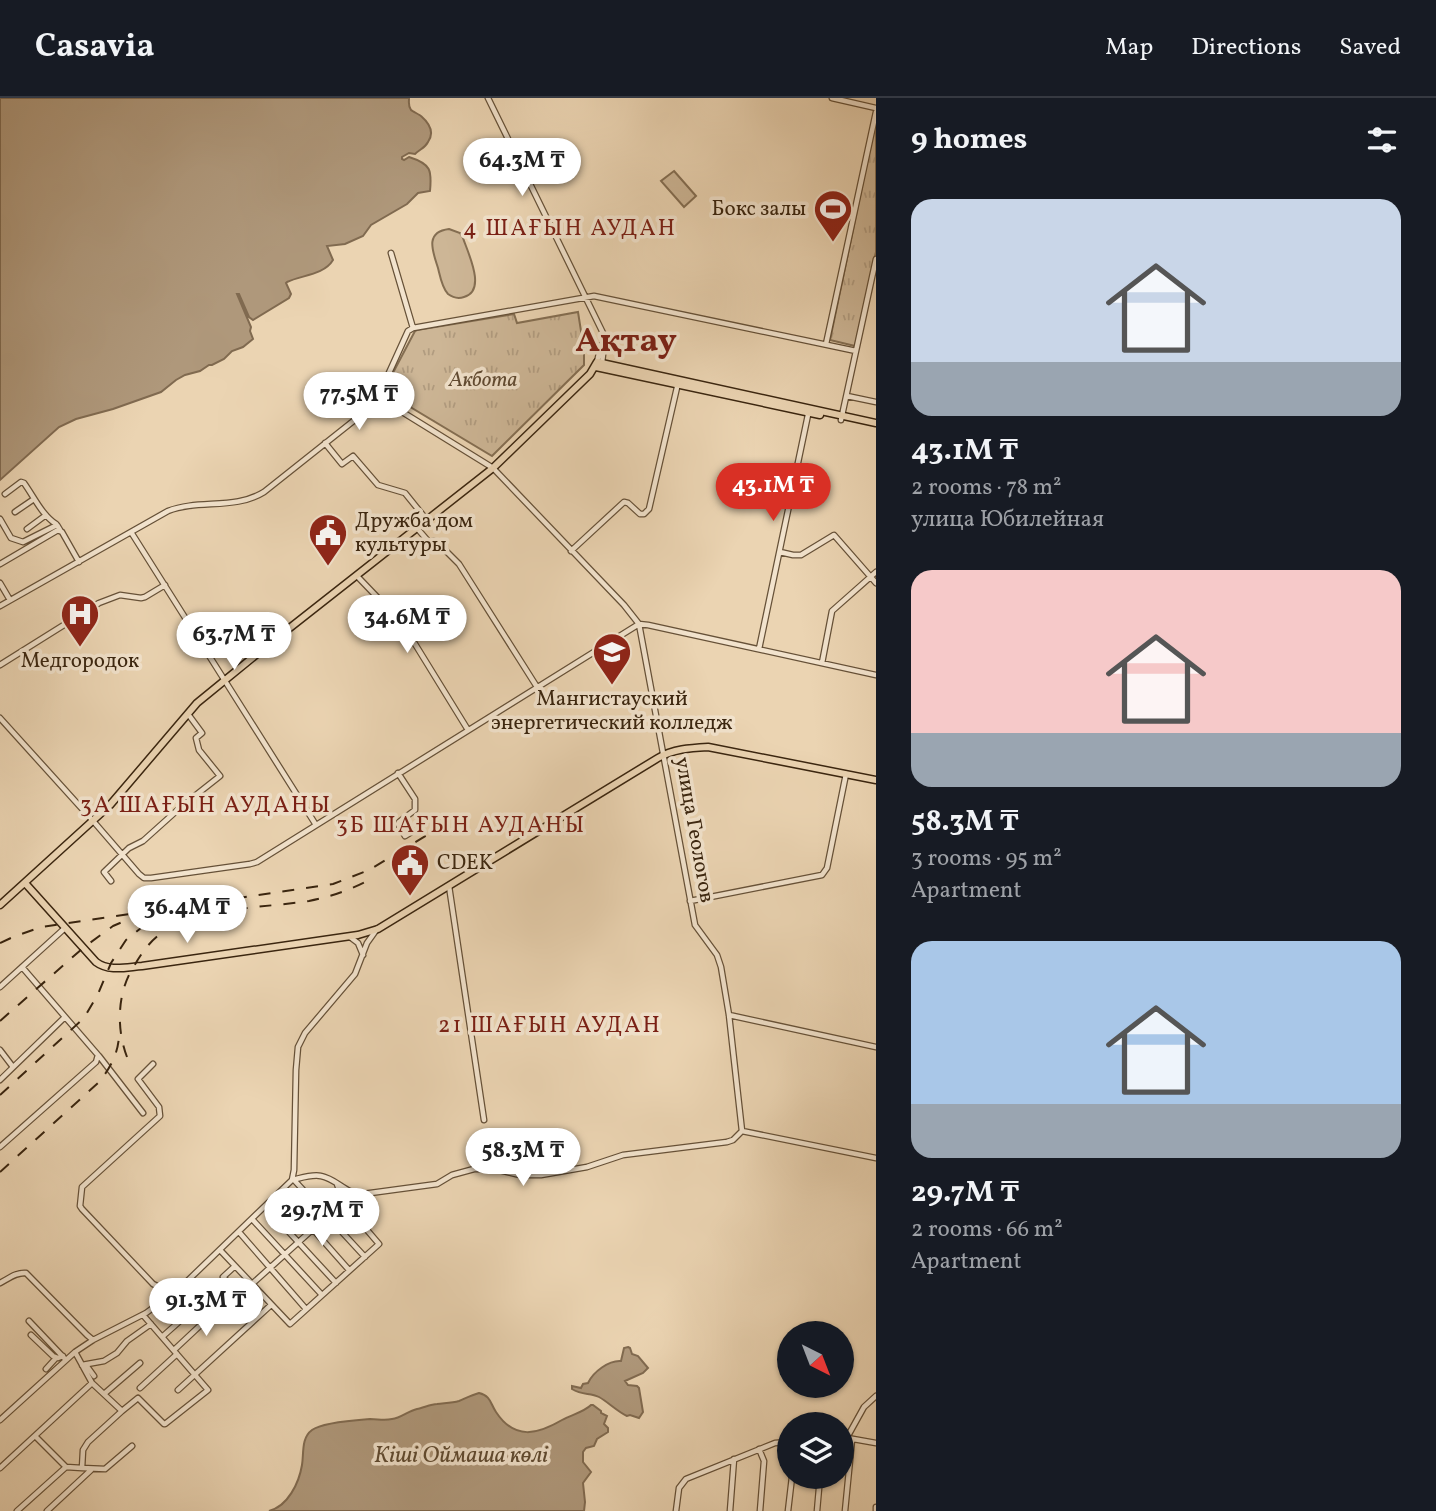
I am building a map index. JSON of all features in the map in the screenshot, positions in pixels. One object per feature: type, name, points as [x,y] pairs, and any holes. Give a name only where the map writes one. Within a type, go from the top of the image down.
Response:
[{"type":"main road","points":[[0,905],[110,806],[197,703],[493,468],[587,377],[594,374],[599,365],[876,426]]},
{"type":"main road","points":[[25,883],[96,962],[114,969],[349,936],[378,929],[664,754],[708,747],[876,780]]},
{"type":"street","points":[[488,98],[603,333],[604,346],[599,365]]},
{"type":"street","points":[[826,345],[876,110],[832,98]]},
{"type":"street","points":[[391,253],[412,328]]},
{"type":"street","points":[[842,418],[876,259]]},
{"type":"street","points":[[0,606],[168,511],[178,507],[236,502],[251,499],[264,492],[371,407],[408,331],[412,328],[594,296],[856,351]]},
{"type":"street","points":[[571,551],[624,502],[640,514],[649,509],[678,382]]},
{"type":"street","points":[[847,396],[876,402]]},
{"type":"street","points":[[378,397],[493,468],[639,624]]},
{"type":"street","points":[[759,649],[809,411]]},
{"type":"street","points":[[325,443],[342,464],[353,456],[378,485],[405,493],[426,519]]},
{"type":"street","points":[[5,494],[21,482],[24,483],[51,522],[57,524],[79,562]]},
{"type":"street","points":[[15,512],[34,499]]},
{"type":"street","points":[[27,529],[46,515]]},
{"type":"street","points":[[0,519],[11,538],[23,542],[57,524]]},
{"type":"street","points":[[416,527],[429,542],[439,544],[459,564],[537,687]]},
{"type":"street","points":[[0,564],[61,530]]},
{"type":"street","points":[[131,532],[316,825]]},
{"type":"street","points":[[779,552],[801,555],[834,535],[876,583]]},
{"type":"street","points":[[822,663],[832,611],[876,572]]},
{"type":"street","points":[[356,575],[378,598],[391,605],[468,730]]},
{"type":"street","points":[[0,583],[10,600]]},
{"type":"street","points":[[0,665],[110,598],[120,595],[141,598],[165,585]]},
{"type":"street","points":[[0,718],[139,874],[144,878],[151,878],[257,862],[639,624],[876,674]]},
{"type":"street","name":"улица Геологов","points":[[639,624],[695,926],[719,961],[729,1015],[742,1131]]},
{"type":"street","points":[[111,881],[104,873],[122,855],[143,841],[220,776],[199,750],[196,738],[202,733],[188,715]]},
{"type":"street","points":[[398,773],[415,799],[415,810],[398,824],[405,836],[418,828]]},
{"type":"street","points":[[690,901],[822,875],[827,868],[846,774]]},
{"type":"street","points":[[449,885],[484,1120]]},
{"type":"street","points":[[0,987],[65,929]]},
{"type":"street","points":[[365,1257],[293,1180],[296,1070],[298,1047],[305,1033],[355,974],[370,938],[378,929]]},
{"type":"street","points":[[349,936],[358,943],[363,955]]},
{"type":"street","points":[[22,967],[98,1055],[143,1113]]},
{"type":"street","points":[[729,1015],[876,1047]]},
{"type":"street","points":[[0,1080],[65,1017]]},
{"type":"street","points":[[0,1050],[13,1067]]},
{"type":"street","points":[[0,1147],[96,1062],[98,1055]]},
{"type":"street","points":[[153,1064],[138,1079],[159,1107],[160,1116],[83,1186],[80,1208],[153,1284],[180,1289]]},
{"type":"street","points":[[0,1420],[64,1358],[143,1315],[180,1289],[293,1180],[319,1176],[330,1179],[358,1195],[437,1184],[453,1175],[474,1169],[495,1169],[520,1175],[550,1174],[587,1167],[623,1155],[727,1142],[742,1131],[876,1158]]},
{"type":"street","points":[[220,1250],[290,1324],[379,1244],[343,1202],[337,1184]]},
{"type":"street","points":[[280,1192],[349,1270]]},
{"type":"street","points":[[252,1284],[343,1202]]},
{"type":"street","points":[[252,1219],[322,1295]]},
{"type":"street","points":[[288,1231],[336,1283]]},
{"type":"street","points":[[239,1232],[306,1310]]},
{"type":"street","points":[[162,1337],[226,1280],[223,1277],[235,1266]]},
{"type":"street","points":[[0,1283],[21,1272],[26,1273],[93,1340]]},
{"type":"street","points":[[178,1390],[271,1305]]},
{"type":"street","points":[[140,1388],[221,1306]]},
{"type":"street","points":[[82,1468],[83,1450],[88,1443],[138,1398],[165,1424],[208,1390],[143,1315]]},
{"type":"street","points":[[29,1321],[64,1358]]},
{"type":"street","points":[[84,1365],[104,1361],[151,1324]]},
{"type":"street","points":[[31,1335],[56,1358],[64,1358]]},
{"type":"street","points":[[75,1352],[94,1377]]},
{"type":"street","points":[[46,1369],[56,1358]]},
{"type":"street","points":[[104,1394],[140,1363]]},
{"type":"street","points":[[84,1365],[92,1383],[122,1411]]},
{"type":"street","points":[[0,1468],[92,1383]]},
{"type":"street","points":[[854,1425],[864,1407],[876,1396]]},
{"type":"street","points":[[35,1436],[66,1468]]},
{"type":"street","points":[[854,1440],[876,1443]]},
{"type":"street","points":[[676,1511],[679,1488],[685,1479],[777,1443]]},
{"type":"street","points":[[17,1511],[66,1468],[105,1469],[132,1446]]},
{"type":"street","points":[[759,1449],[764,1461],[760,1511]]},
{"type":"street","points":[[730,1511],[734,1459]]},
{"type":"street","points":[[47,1511],[91,1469]]},
{"type":"street","points":[[789,1511],[791,1489]]},
{"type":"street","points":[[817,1511],[819,1489]]},
{"type":"street","points":[[845,1511],[847,1489]]},
{"type":"green space","points":[[876,119],[876,252],[855,346],[830,340]]},
{"type":"green space","points":[[674,171],[696,196],[684,207],[661,181]]},
{"type":"green space","points":[[449,229],[460,233],[463,238],[474,271],[474,287],[471,293],[462,298],[453,297],[446,291],[432,244],[436,234]]},
{"type":"green space","name":"Акбота","points":[[578,312],[584,365],[492,456],[392,396],[386,386],[417,330],[514,314],[517,323]]},
{"type":"water","points":[[0,98],[409,98],[410,109],[426,122],[431,135],[424,147],[402,159],[409,157],[426,165],[431,178],[430,191],[418,193],[407,204],[371,225],[363,236],[345,244],[327,246],[333,260],[329,265],[318,272],[287,282],[291,294],[289,298],[253,320],[237,294],[251,327],[253,339],[243,347],[200,371],[185,375],[161,392],[59,427],[0,480]]},
{"type":"water","points":[[628,1347],[648,1368],[625,1381],[628,1385],[639,1388],[643,1412],[639,1418],[627,1416],[596,1396],[572,1389],[572,1386],[581,1388],[602,1368],[621,1361],[624,1348]]},
{"type":"water","name":"Кіші Оймаша көлi","points":[[479,1393],[488,1398],[503,1421],[519,1431],[544,1429],[591,1405],[607,1416],[604,1424],[608,1432],[597,1439],[594,1446],[583,1452],[583,1462],[591,1472],[583,1483],[584,1511],[269,1511],[282,1504],[295,1486],[302,1465],[305,1441],[308,1433],[317,1427],[340,1422],[386,1420],[432,1405],[459,1401]]},
{"type":"railway","points":[[0,943],[41,927],[333,884],[369,870],[447,823]]},
{"type":"railway","points":[[127,1057],[120,1026],[123,993],[139,957],[159,935],[174,926],[211,914],[309,901],[365,882]]},
{"type":"railway","points":[[0,1095],[84,1018],[111,963],[126,940],[146,924],[171,915]]},
{"type":"railway","points":[[0,1021],[83,948],[113,926],[132,918]]},
{"type":"railway","points":[[0,1172],[98,1083],[113,1061],[119,1036]]},
{"type":"place","name":"Бокс залы","points":[[833,243]]},
{"type":"place","name":"Дружба дом культуры","points":[[328,567]]},
{"type":"place","name":"Медгородок","points":[[80,648]]},
{"type":"place","name":"Мангистауский энергетический колледж","points":[[612,686]]},
{"type":"place","name":"CDEK","points":[[410,897]]},
{"type":"district","name":"4 ШАҒЫН АУДАН","points":[[570,229]]},
{"type":"district","name":"Ақтау","points":[[626,342]]},
{"type":"district","name":"3А ШАҒЫН АУДАНЫ","points":[[206,806]]},
{"type":"district","name":"3Б ШАҒЫН АУДАНЫ","points":[[461,826]]},
{"type":"district","name":"21 ШАҒЫН АУДАН","points":[[550,1026]]}]
